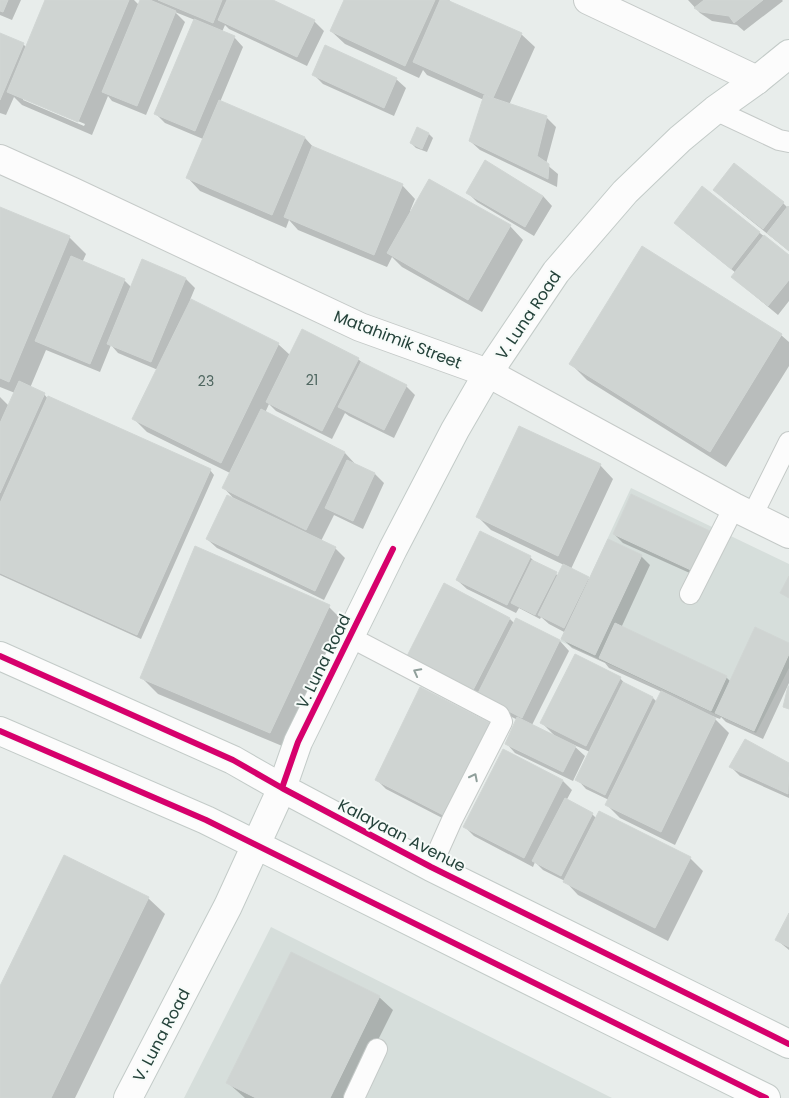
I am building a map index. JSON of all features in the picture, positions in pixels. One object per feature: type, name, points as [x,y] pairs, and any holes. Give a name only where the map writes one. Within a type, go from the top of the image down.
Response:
[{"type":"main road","points":[[588,0],[757,80]]},
{"type":"main road","name":"V. Luna Road","points":[[128,1098],[228,906],[257,846],[282,788],[298,742],[350,637],[455,430],[488,373],[562,265],[625,192],[680,139],[789,54]]},
{"type":"main road","name":"Matahimik Street","points":[[0,159],[79,194],[360,327],[488,373],[743,512],[789,534]]},
{"type":"main road","name":"Kalayaan Avenue","points":[[0,656],[233,760],[431,867],[789,1044]]},
{"type":"main road","points":[[0,731],[206,820],[766,1098]]},
{"type":"lane","points":[[715,110],[779,140],[789,142]]},
{"type":"lane","points":[[690,594],[789,442]]},
{"type":"lane","points":[[350,637],[502,718],[502,722],[452,820],[431,867]]},
{"type":"lane","points":[[354,1098],[377,1049]]},
{"type":"shaded area","points":[[631,488],[789,564],[789,668],[756,733],[560,641]]},
{"type":"shaded area","points":[[271,927],[612,1098],[184,1098]]},
{"type":"building","points":[[0,0],[8,0],[3,12],[0,11]]},
{"type":"building","points":[[45,0],[129,0],[78,122],[7,92]]},
{"type":"building","points":[[140,0],[150,0],[176,11],[137,106],[102,92]]},
{"type":"building","points":[[158,0],[222,0],[213,23]]},
{"type":"building","points":[[227,0],[273,0],[315,20],[297,57],[218,20]]},
{"type":"building","points":[[344,0],[435,0],[405,66],[330,31]]},
{"type":"building","points":[[440,0],[447,0],[522,33],[493,98],[413,62]]},
{"type":"building","points":[[704,0],[763,0],[734,23],[729,16],[701,12],[694,8]]},
{"type":"building","points":[[194,19],[235,36],[195,131],[154,114]]},
{"type":"building","points":[[0,33],[24,43],[0,100]]},
{"type":"building","points":[[325,45],[397,78],[384,108],[312,75]]},
{"type":"building","points":[[484,95],[547,116],[537,156],[549,164],[548,179],[469,141]]},
{"type":"building","points":[[219,100],[305,137],[272,215],[186,178]]},
{"type":"building","points":[[417,127],[429,133],[422,149],[410,143]]},
{"type":"building","points":[[312,146],[403,184],[374,255],[284,217]]},
{"type":"building","points":[[485,160],[543,196],[525,227],[466,193]]},
{"type":"building","points":[[734,163],[784,202],[763,229],[713,190]]},
{"type":"building","points":[[429,179],[511,225],[468,300],[387,253]]},
{"type":"building","points":[[702,186],[760,232],[731,269],[674,223]]},
{"type":"building","points":[[0,207],[70,236],[9,382],[0,378]]},
{"type":"building","points":[[789,207],[789,251],[767,233]]},
{"type":"building","points":[[764,235],[789,255],[789,280],[768,306],[731,277]]},
{"type":"building","points":[[642,246],[782,334],[710,452],[569,364]]},
{"type":"building","points":[[71,256],[125,279],[90,364],[35,341]]},
{"type":"building","points":[[142,259],[186,278],[151,362],[107,344]]},
{"type":"building","points":[[191,299],[279,343],[221,463],[132,419]]},
{"type":"building","points":[[302,329],[359,358],[322,431],[266,402]]},
{"type":"building","points":[[361,362],[407,385],[384,430],[338,407]]},
{"type":"building","points":[[19,381],[45,393],[0,493],[0,423]]},
{"type":"building","points":[[48,396],[211,469],[137,635],[0,573],[0,503]]},
{"type":"building","points":[[261,409],[345,452],[306,530],[222,488]]},
{"type":"building","points":[[519,426],[601,464],[558,556],[476,517]]},
{"type":"building","points":[[347,460],[375,473],[353,521],[325,508]]},
{"type":"building","points":[[631,494],[712,532],[693,571],[613,534]]},
{"type":"building","points":[[227,495],[336,547],[315,591],[206,539]]},
{"type":"building","points":[[480,531],[531,556],[507,605],[456,580]]},
{"type":"building","points":[[608,539],[642,555],[595,655],[561,639]]},
{"type":"building","points":[[195,546],[330,605],[270,733],[140,678]]},
{"type":"building","points":[[532,560],[557,572],[535,615],[511,603]]},
{"type":"building","points":[[563,564],[589,577],[564,628],[538,615]]},
{"type":"building","points":[[789,576],[789,598],[780,593]]},
{"type":"building","points":[[444,583],[510,618],[471,694],[405,660]]},
{"type":"building","points":[[516,618],[560,640],[522,718],[477,695]]},
{"type":"building","points":[[615,623],[727,676],[711,711],[599,658]]},
{"type":"building","points":[[755,627],[789,643],[789,654],[754,731],[715,713]]},
{"type":"building","points":[[575,654],[621,677],[586,746],[540,723]]},
{"type":"building","points":[[623,682],[653,697],[605,795],[575,780]]},
{"type":"building","points":[[789,686],[789,709],[783,707]]},
{"type":"building","points":[[420,687],[490,723],[443,815],[375,780]]},
{"type":"building","points":[[661,691],[716,718],[661,832],[605,805]]},
{"type":"building","points":[[517,717],[576,746],[563,772],[505,744]]},
{"type":"building","points":[[745,739],[789,763],[788,794],[729,767]]},
{"type":"building","points":[[503,749],[563,780],[524,858],[463,827]]},
{"type":"building","points":[[565,798],[593,813],[561,876],[532,861]]},
{"type":"building","points":[[599,811],[691,857],[655,928],[563,882]]},
{"type":"building","points":[[64,855],[149,897],[51,1098],[0,1098],[0,986]]},
{"type":"building","points":[[789,913],[789,947],[775,940]]},
{"type":"building","points":[[291,952],[380,996],[330,1098],[256,1098],[226,1083]]},
{"type":"cycle path","points":[[282,788],[298,742],[393,549]]},
{"type":"cycle path","points":[[0,656],[233,760],[431,867],[789,1044]]},
{"type":"cycle path","points":[[0,731],[206,820],[766,1098]]}]
